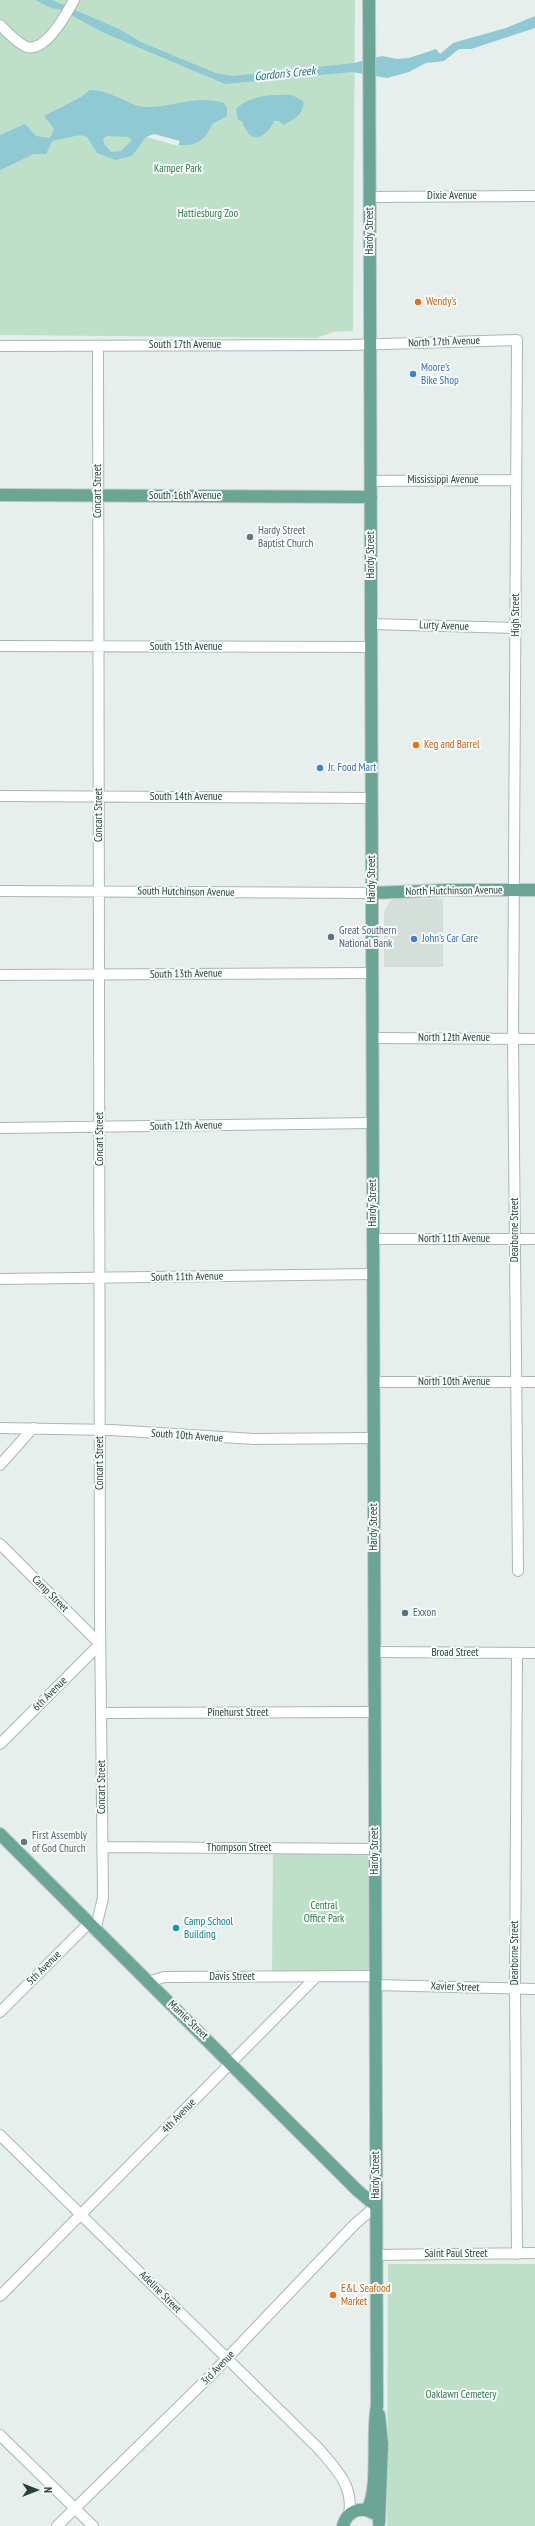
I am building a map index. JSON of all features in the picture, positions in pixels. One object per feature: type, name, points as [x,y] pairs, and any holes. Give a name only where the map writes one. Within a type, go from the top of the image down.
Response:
[{"type":"main road","name":"Hardy Street","points":[[365,2510],[373,2490],[373,2430],[377,2406],[369,0]]},
{"type":"main road","name":"South 16th Avenue","points":[[0,495],[371,497]]},
{"type":"main road","name":"North Hutchinson Avenue","points":[[372,893],[535,890]]},
{"type":"main road","name":"Mamie Street","points":[[0,1834],[91,1927],[231,2063],[358,2191],[376,2206]]},
{"type":"main road","name":"Hardy Street","points":[[377,2406],[382,2429],[380,2525]]},
{"type":"main road","points":[[344,2521],[365,2510],[372,2513],[380,2525]]},
{"type":"street","points":[[0,26],[25,46],[30,47],[55,32],[62,23],[74,0]]},
{"type":"street","name":"Dixie Avenue","points":[[370,197],[535,196]]},
{"type":"street","name":"North 17th Avenue","points":[[370,345],[517,340]]},
{"type":"street","name":"High Street","points":[[515,890],[517,340]]},
{"type":"street","name":"South 17th Avenue","points":[[0,346],[370,345]]},
{"type":"street","name":"Concart Street","points":[[91,1927],[102,1898],[100,1644],[101,1430],[98,346]]},
{"type":"street","name":"Mississippi Avenue","points":[[371,481],[516,480]]},
{"type":"street","name":"Lurty Avenue","points":[[371,624],[516,628]]},
{"type":"street","name":"South 15th Avenue","points":[[0,646],[371,646]]},
{"type":"street","name":"South 14th Avenue","points":[[0,796],[372,798]]},
{"type":"street","name":"South Hutchinson Avenue","points":[[0,891],[99,890],[372,893]]},
{"type":"street","name":"Dearborne Street","points":[[515,890],[513,1039],[518,1571]]},
{"type":"street","name":"South 13th Avenue","points":[[0,975],[372,973]]},
{"type":"street","name":"North 12th Avenue","points":[[373,1038],[535,1039]]},
{"type":"street","name":"South 12th Avenue","points":[[0,1128],[100,1128],[373,1123]]},
{"type":"street","name":"North 11th Avenue","points":[[373,1239],[535,1239]]},
{"type":"street","name":"South 11th Avenue","points":[[0,1279],[100,1279],[373,1274]]},
{"type":"street","name":"North 10th Avenue","points":[[374,1382],[535,1382]]},
{"type":"street","name":"South 10th Avenue","points":[[0,1428],[101,1430],[254,1439],[374,1438]]},
{"type":"street","points":[[0,1465],[33,1428]]},
{"type":"street","name":"Camp Street","points":[[0,1544],[100,1644]]},
{"type":"street","name":"6th Avenue","points":[[0,1744],[100,1644]]},
{"type":"street","name":"Broad Street","points":[[374,1652],[535,1653]]},
{"type":"street","name":"Dearborne Street","points":[[517,1653],[515,1989],[517,2254]]},
{"type":"street","name":"Pinehurst Street","points":[[101,1713],[375,1712]]},
{"type":"street","name":"Thompson Street","points":[[102,1847],[375,1849]]},
{"type":"street","name":"5th Avenue","points":[[0,2012],[91,1927]]},
{"type":"street","name":"Davis Street","points":[[148,1982],[164,1977],[316,1977]]},
{"type":"street","points":[[316,1977],[375,1981]]},
{"type":"street","name":"4th Avenue","points":[[0,2296],[316,1977]]},
{"type":"street","name":"Xavier Street","points":[[375,1981],[535,1990]]},
{"type":"street","name":"Adeline Street","points":[[0,2135],[81,2213],[319,2449],[346,2484],[350,2499],[344,2521]]},
{"type":"street","name":"3rd Avenue","points":[[57,2526],[227,2359],[355,2224],[376,2206]]},
{"type":"street","name":"Saint Paul Street","points":[[376,2254],[535,2254]]},
{"type":"street","points":[[0,2434],[93,2526]]},
{"type":"street","name":"Adeline Street","points":[[319,2449],[326,2452],[343,2467],[352,2485],[359,2506],[365,2510]]},
{"type":"shaded area","name":"John's Car Care","points":[[395,898],[443,899],[443,967],[384,967],[384,912],[389,902]]},
{"type":"green space","name":"Kamper Park","points":[[0,0],[355,0],[353,331],[333,332],[317,338],[0,335]]},
{"type":"green space","name":"Central Office Park","points":[[273,1849],[375,1849],[375,1976],[272,1977]]},
{"type":"green space","name":"Oaklawn Cemetery","points":[[388,2264],[535,2264],[535,2526],[387,2526]]},
{"type":"water","name":"Gordon's Creek","points":[[35,0],[52,0],[119,29],[143,43],[216,73],[233,76],[354,63],[382,56],[397,59],[409,58],[436,49],[440,54],[453,43],[506,28],[535,16],[535,28],[471,49],[459,49],[444,61],[426,63],[409,72],[387,78],[352,72],[225,84],[102,32],[62,10],[51,8]]},
{"type":"water","points":[[90,90],[98,91],[114,95],[133,104],[145,107],[165,106],[203,100],[213,101],[224,103],[227,108],[227,116],[212,124],[207,134],[200,141],[192,144],[175,144],[146,137],[132,156],[115,160],[97,153],[87,137],[80,135],[52,141],[46,154],[34,154],[0,170],[0,135],[25,124],[36,136],[50,138],[54,129],[44,116],[81,97]],"holes":[[[108,136],[128,137],[132,140],[121,151],[111,152],[104,144],[103,138]]]},
{"type":"water","points":[[269,95],[292,95],[303,101],[302,109],[298,116],[283,125],[279,121],[274,121],[270,128],[261,136],[253,137],[250,135],[242,121],[238,120],[236,109],[248,101]]},
{"type":"pier","points":[[154,134],[180,141],[178,146],[146,137]]},
{"type":"place","name":"Wendy's","points":[[418,302]]},
{"type":"place","name":"Moore's Bike Shop","points":[[413,374]]},
{"type":"place","name":"Hardy Street Baptist Church","points":[[250,537]]},
{"type":"place","name":"Keg and Barrel","points":[[416,745]]},
{"type":"place","name":"Jr. Food Mart","points":[[320,768]]},
{"type":"place","name":"Great Southern National Bank","points":[[331,937]]},
{"type":"place","name":"John's Car Care","points":[[414,939]]},
{"type":"place","name":"Exxon","points":[[405,1613]]},
{"type":"place","name":"First Assembly of God Church","points":[[24,1842]]},
{"type":"place","name":"Camp School Building","points":[[176,1928]]},
{"type":"place","name":"E&L Seafood Market","points":[[333,2295]]},
{"type":"park label","name":"Hattiesburg Zoo","points":[[208,214]]}]
